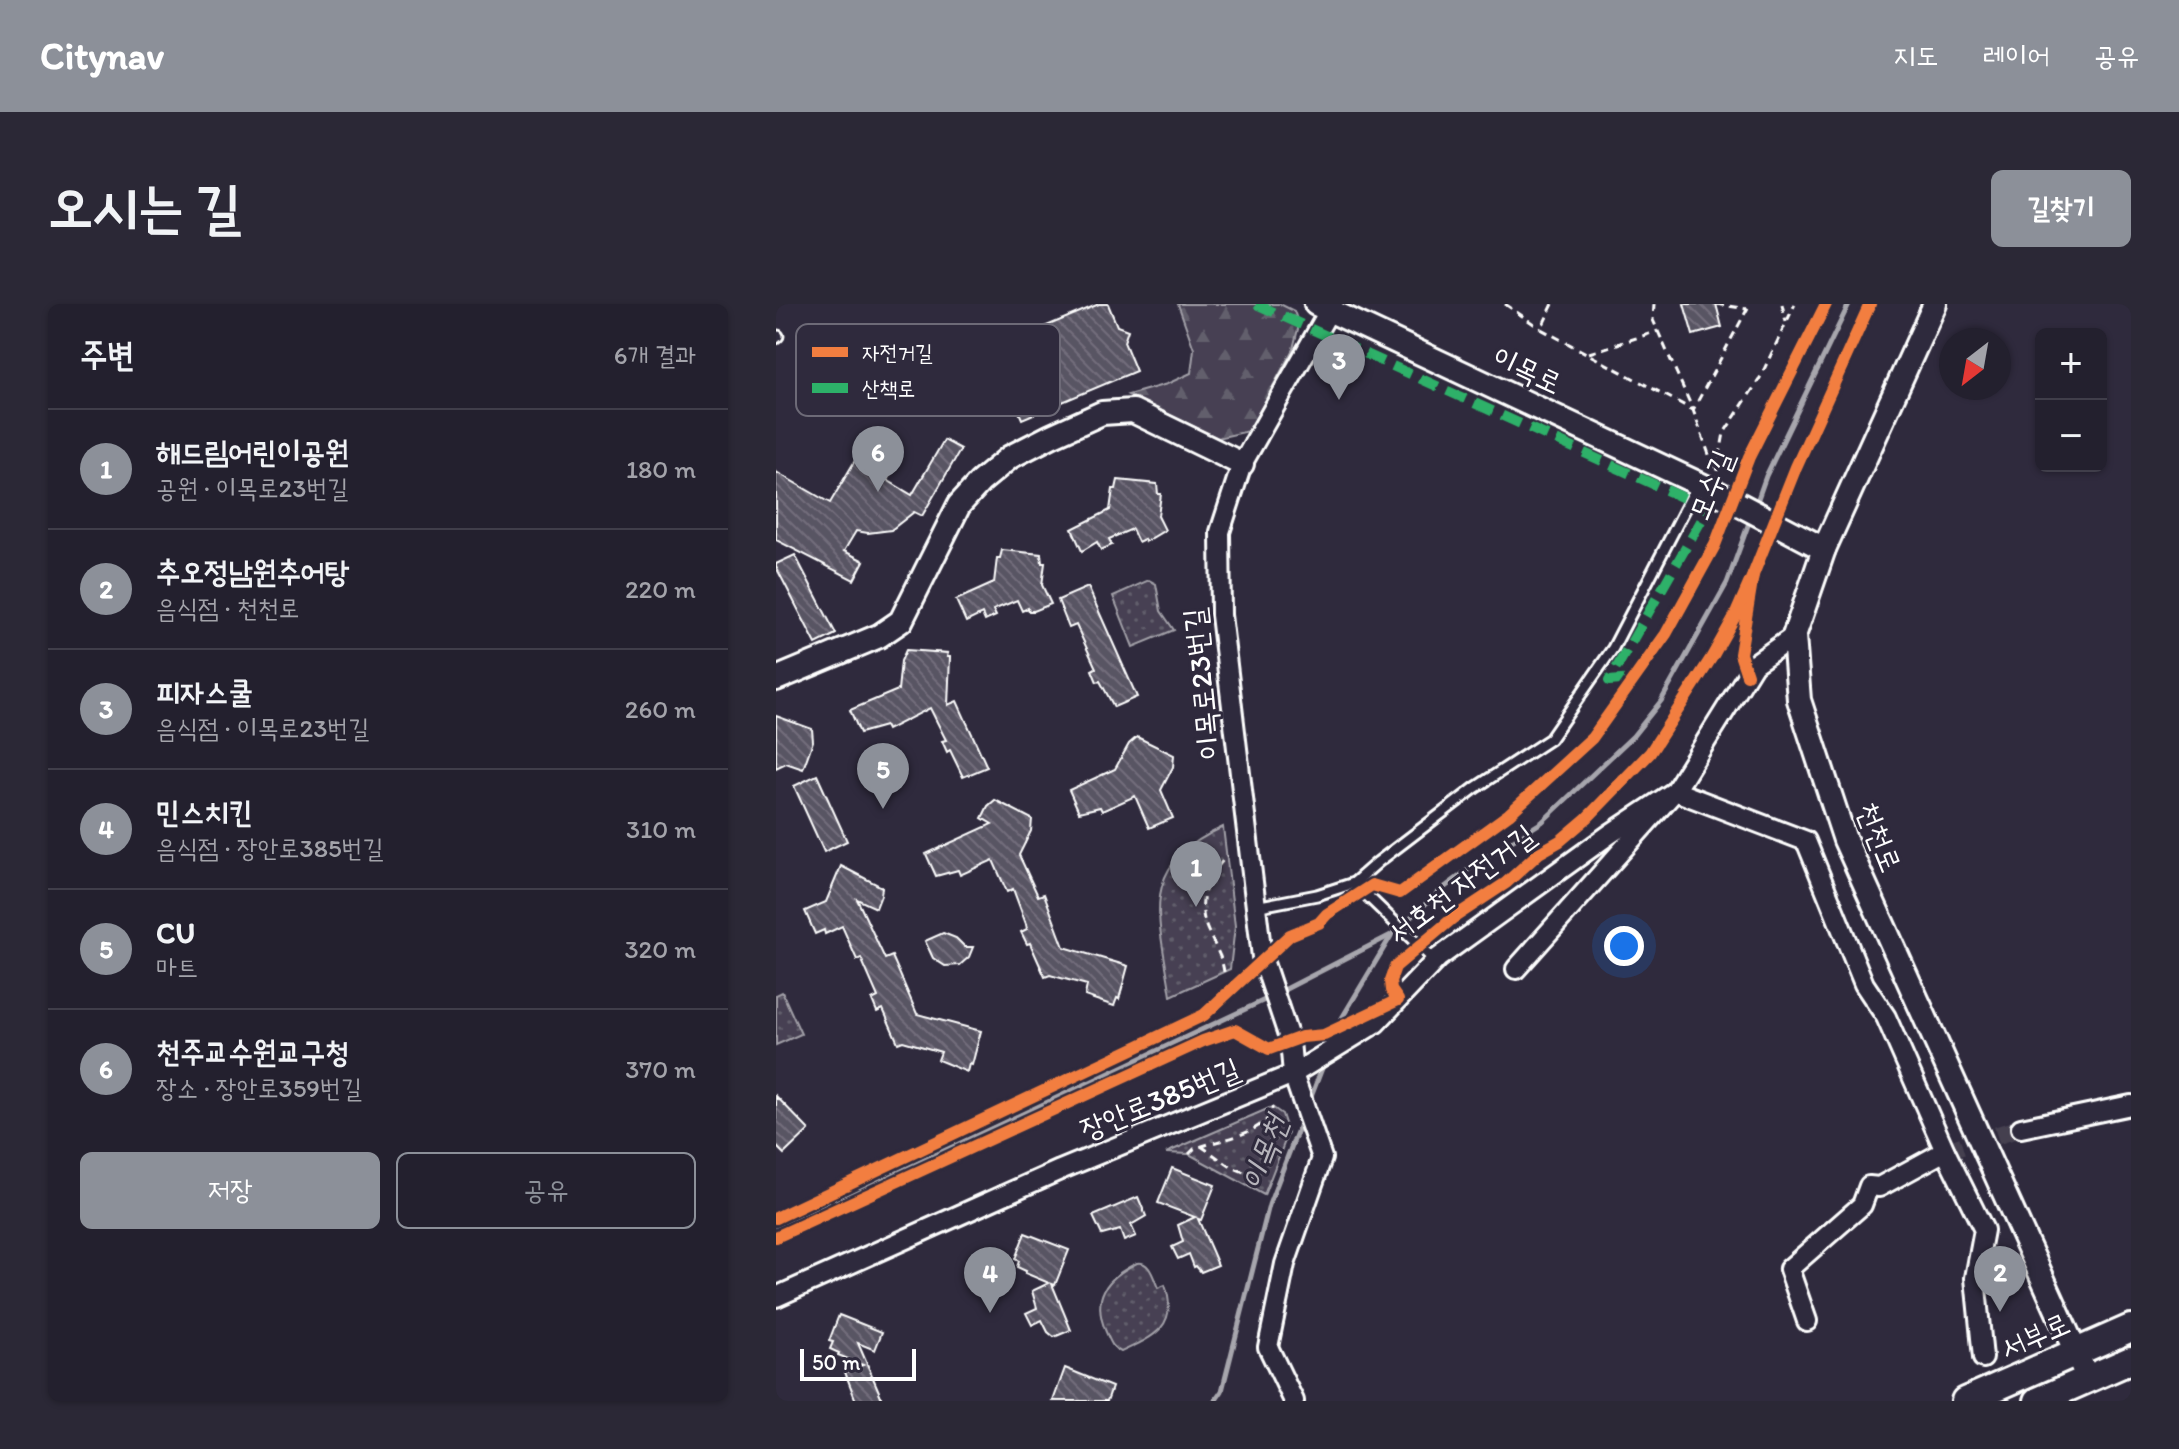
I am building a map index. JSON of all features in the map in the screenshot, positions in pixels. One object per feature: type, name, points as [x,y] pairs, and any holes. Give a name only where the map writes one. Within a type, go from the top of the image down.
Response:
[{"type":"main road","name":"서부로","points":[[1965,1401],[2131,1328]]},
{"type":"main road","name":"서부로","points":[[2038,1401],[2131,1360]]},
{"type":"street","name":"천천로","points":[[1935,304],[1824,549],[1794,636],[1799,700],[1845,840],[2088,1379]]},
{"type":"street","name":"이목로","points":[[1327,306],[1705,487],[1824,549]]},
{"type":"street","name":"이목로23번길","points":[[1293,1074],[1286,1031],[1262,957],[1255,907],[1221,615],[1220,532],[1242,464],[1327,306]]},
{"type":"street","points":[[776,679],[879,636],[901,621],[959,505],[1010,457],[1051,436],[1102,413],[1133,411],[1242,464]]},
{"type":"street","points":[[1516,969],[1675,791],[1754,664],[1794,636]]},
{"type":"street","points":[[1675,791],[1806,841],[1864,984],[1886,1017],[1945,1151],[1984,1230],[1975,1278],[1983,1358]]},
{"type":"street","name":"장안로385번길","points":[[776,1297],[1060,1170],[1293,1074],[1315,1062],[1376,1023],[1433,959],[1675,791]]},
{"type":"street","points":[[1293,1074],[1322,1158],[1285,1264],[1268,1347],[1294,1401]]},
{"type":"street","points":[[2021,1128],[2131,1105]]},
{"type":"street","points":[[1807,1321],[1789,1269],[1862,1205],[1869,1186],[1879,1187],[1945,1151]]},
{"type":"lane","points":[[1255,907],[1317,895],[1354,883],[1475,788],[1550,739],[1613,648],[1705,487]]},
{"type":"lane","points":[[1354,883],[1433,959]]},
{"type":"path","points":[[1505,304],[1541,329],[1693,410]]},
{"type":"path","points":[[1541,329],[1553,304]]},
{"type":"path","points":[[1654,304],[1653,320],[1693,410],[1716,475],[1724,433],[1759,380],[1795,304]]},
{"type":"path","points":[[1693,410],[1748,306],[1716,304]]},
{"type":"path","points":[[1782,304],[1786,322]]},
{"type":"path","points":[[1587,354],[1658,331]]},
{"type":"path","points":[[1224,972],[1220,954],[1204,921],[1202,897],[1213,873],[1227,856]]},
{"type":"path","points":[[1189,1154],[1201,1146],[1238,1135],[1268,1118],[1272,1107]]},
{"type":"path","points":[[1201,1146],[1231,1167],[1254,1176],[1275,1131],[1274,1124],[1268,1118]]},
{"type":"green space","points":[[1178,304],[1280,304],[1294,311],[1299,325],[1293,349],[1249,431],[1218,438],[1128,395],[1167,384],[1191,373],[1194,349]]},
{"type":"green space","points":[[1149,580],[1156,584],[1161,611],[1174,630],[1133,647],[1113,596]]},
{"type":"green space","points":[[1223,827],[1235,926],[1230,969],[1171,996],[1159,918],[1165,877],[1176,859],[1195,842]]},
{"type":"green space","points":[[782,992],[801,1034],[776,1045],[776,995]]},
{"type":"green space","points":[[1272,1107],[1282,1114],[1288,1133],[1264,1195],[1189,1154],[1166,1153]]},
{"type":"green space","points":[[1137,1263],[1148,1267],[1158,1288],[1165,1285],[1169,1311],[1161,1328],[1153,1335],[1121,1352],[1113,1346],[1106,1332],[1100,1309],[1101,1299],[1104,1290],[1117,1275]]},
{"type":"building","points":[[1099,304],[1108,304],[1117,326],[1128,330],[1124,342],[1136,371],[1060,403],[1060,324],[1051,324]]},
{"type":"building","points":[[1684,304],[1716,304],[1722,327],[1693,335]]},
{"type":"building","points":[[944,440],[961,449],[922,516],[914,512],[891,530],[856,531],[844,551],[864,561],[854,580],[776,540],[776,472],[830,503],[860,452],[893,471],[887,480],[912,495]]},
{"type":"building","points":[[1118,480],[1157,484],[1158,494],[1161,494],[1158,516],[1165,530],[1145,542],[1144,539],[1138,542],[1132,529],[1109,539],[1112,545],[1101,550],[1097,542],[1082,551],[1072,529],[1110,510],[1113,489],[1116,489]]},
{"type":"building","points":[[1002,550],[1041,554],[1042,563],[1045,563],[1042,585],[1051,604],[1034,611],[1028,608],[1022,611],[1017,600],[993,610],[996,616],[985,621],[982,614],[966,622],[956,600],[994,583],[997,558],[1000,558]]},
{"type":"building","points":[[795,555],[836,634],[816,644],[776,567],[776,564]]},
{"type":"building","points":[[1088,587],[1137,697],[1114,707],[1100,681],[1097,682],[1092,670],[1096,668],[1076,625],[1069,628],[1058,600]]},
{"type":"building","points":[[906,650],[948,653],[948,705],[957,701],[987,767],[963,777],[950,750],[947,752],[942,741],[946,740],[930,708],[887,730],[885,726],[860,733],[850,710],[898,690],[901,661]]},
{"type":"building","points":[[776,716],[812,729],[813,741],[803,769],[786,763],[776,768]]},
{"type":"building","points":[[1137,737],[1174,755],[1173,767],[1161,790],[1173,818],[1149,828],[1135,796],[1102,811],[1100,807],[1079,812],[1069,790],[1115,769],[1129,744]]},
{"type":"building","points":[[817,775],[847,841],[824,852],[794,786]]},
{"type":"building","points":[[995,800],[1032,819],[1031,831],[1019,855],[1038,896],[1044,894],[1064,947],[1128,966],[1119,999],[1114,1006],[1085,996],[1087,985],[1050,975],[1045,977],[1030,943],[1027,944],[1021,932],[1027,929],[1013,889],[1007,892],[993,860],[960,875],[958,870],[936,876],[926,854],[992,824],[982,818]]},
{"type":"building","points":[[841,866],[882,887],[876,908],[857,899],[885,959],[892,956],[917,1014],[981,1031],[972,1065],[969,1064],[967,1072],[938,1060],[941,1052],[903,1041],[898,1043],[883,1009],[877,1012],[872,1000],[878,997],[861,958],[857,960],[842,926],[825,934],[824,930],[815,934],[805,911],[826,902]]},
{"type":"building","points":[[943,933],[956,938],[965,947],[973,947],[969,957],[960,965],[945,966],[933,958],[925,941]]},
{"type":"building","points":[[776,1096],[809,1130],[784,1154],[776,1146]]},
{"type":"building","points":[[1172,1168],[1215,1185],[1201,1220],[1198,1219],[1218,1265],[1201,1272],[1194,1267],[1189,1254],[1178,1259],[1172,1247],[1183,1242],[1178,1225],[1195,1217],[1158,1203]]},
{"type":"building","points":[[1138,1197],[1146,1216],[1131,1225],[1136,1236],[1124,1241],[1120,1230],[1102,1235],[1093,1216]]},
{"type":"building","points":[[1025,1233],[1069,1250],[1055,1285],[1052,1284],[1071,1330],[1054,1337],[1042,1320],[1032,1325],[1026,1313],[1037,1308],[1032,1291],[1049,1283],[1017,1267],[1019,1261],[1015,1259]]},
{"type":"building","points":[[839,1315],[882,1332],[875,1350],[858,1343],[883,1401],[856,1401],[845,1372],[863,1365],[830,1349],[833,1342],[829,1341]]},
{"type":"building","points":[[1065,1368],[1112,1387],[1107,1401],[1053,1401]]},
{"type":"waterway","points":[[1755,507],[1766,476],[1849,304]]},
{"type":"waterway","points":[[1280,992],[1391,935],[1441,890],[1542,822],[1633,736],[1661,701],[1727,583],[1751,517]]},
{"type":"waterway","name":"이목천","points":[[1332,1043],[1339,1023],[1391,936]]},
{"type":"waterway","points":[[776,1230],[1271,997]]},
{"type":"waterway","name":"이목천","points":[[1309,1102],[1324,1063]]},
{"type":"waterway","name":"이목천","points":[[1215,1401],[1222,1391],[1269,1205],[1302,1119]]},
{"type":"tunnel","points":[[1945,1151],[2021,1128]]},
{"type":"marked path","points":[[1256,304],[1708,509],[1609,681],[1634,679]]},
{"type":"cycle path","name":"모수길","points":[[776,1218],[1204,1015],[1290,935],[1319,923],[1327,914],[1372,885],[1400,893],[1509,814],[1592,738],[1666,634],[1715,545],[1749,457],[1826,304]]},
{"type":"cycle path","points":[[1747,675],[1740,654],[1753,575],[1796,467],[1870,304]]},
{"type":"cycle path","name":"서호천 자전거길","points":[[776,1237],[1203,1041],[1235,1030],[1269,1049],[1302,1037],[1324,1035],[1398,1000],[1391,990],[1390,981],[1395,967],[1453,918],[1506,883],[1539,853],[1560,841],[1587,818],[1650,753],[1712,657],[1753,575]]},
{"type":"place","name":"피자스쿨","points":[[1339,400]]},
{"type":"place","name":"천주교수원교구청","points":[[878,492]]},
{"type":"place","name":"CU","points":[[883,809]]},
{"type":"place","name":"해드림어린이공원","points":[[1196,907]]},
{"type":"place","name":"추오정남원추어탕","points":[[2000,1312]]},
{"type":"place","name":"민스치킨","points":[[990,1313]]}]
